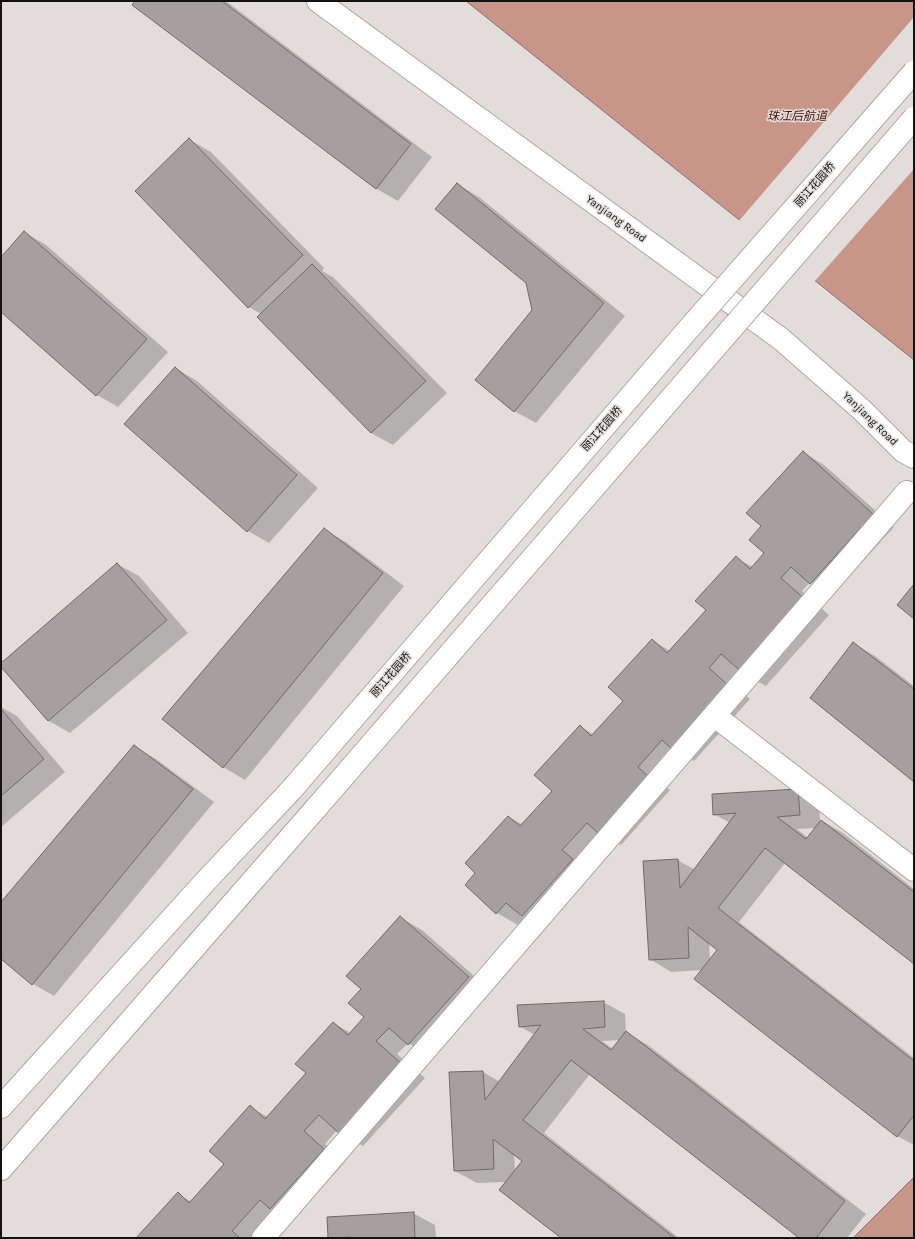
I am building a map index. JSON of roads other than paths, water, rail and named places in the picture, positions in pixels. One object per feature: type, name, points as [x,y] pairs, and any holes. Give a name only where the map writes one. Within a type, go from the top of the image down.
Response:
[{"type":"street","name":"Yanjiang Road","points":[[318,1],[781,339],[862,410],[908,454],[914,471]]},
{"type":"street","name":"丽江花园桥","points":[[1,1107],[204,883],[293,788],[684,333],[914,72]]},
{"type":"street","points":[[1,1169],[914,118]]},
{"type":"street","points":[[263,1238],[907,492]]},
{"type":"street","points":[[715,716],[914,870]]},
{"type":"water","name":"珠江后航道","points":[[466,1],[914,1],[914,360]]},
{"type":"water","points":[[914,1177],[914,1238],[853,1238]]}]
